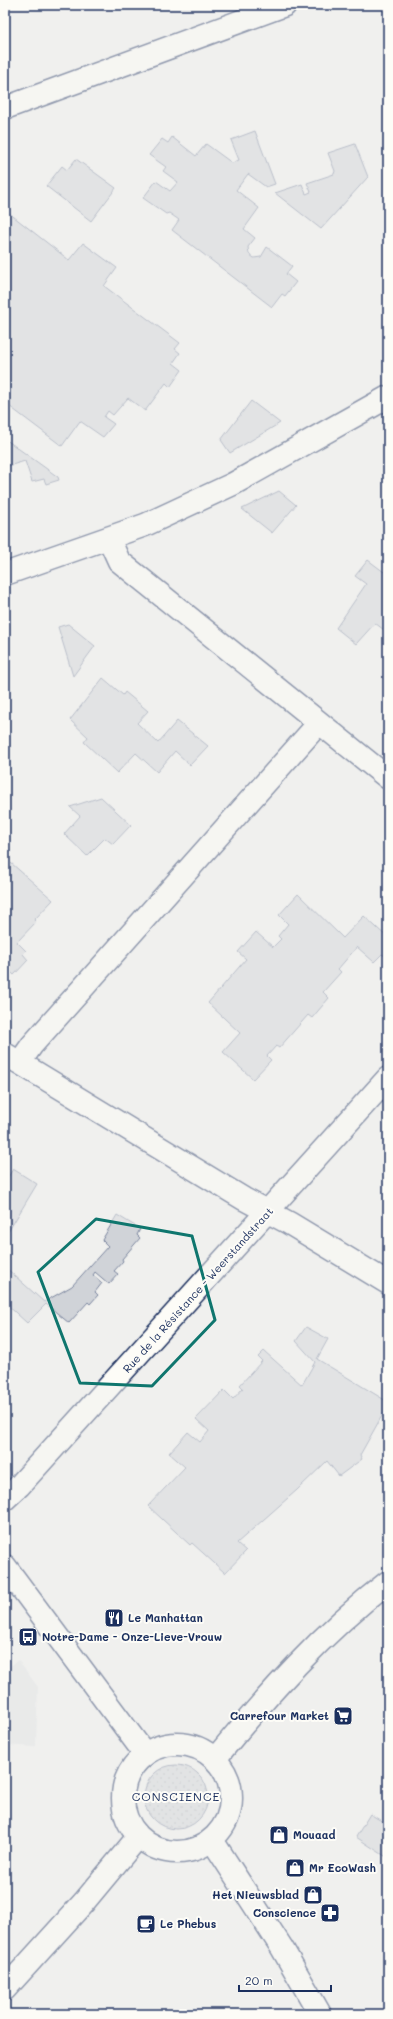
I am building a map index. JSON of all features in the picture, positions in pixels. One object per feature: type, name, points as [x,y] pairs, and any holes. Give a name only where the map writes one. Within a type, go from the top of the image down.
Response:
[{"type":"street","points":[[5,108],[285,5]]},
{"type":"street","points":[[5,574],[109,539],[145,525],[233,484],[388,397]]},
{"type":"street","points":[[109,539],[119,562],[388,778]]},
{"type":"street","points":[[319,723],[32,1044],[12,1058],[244,1199],[289,1223],[388,1284]]},
{"type":"street","name":"Rue de la Résistance - Weerstandstraat","points":[[5,1499],[20,1486],[388,1078]]},
{"type":"street","points":[[5,1566],[145,1754]]},
{"type":"street","points":[[215,1759],[285,1676],[371,1595],[388,1582]]},
{"type":"street","points":[[173,1744],[188,1745],[202,1750],[215,1759],[224,1771],[230,1785],[232,1800],[229,1815],[222,1829],[212,1840],[198,1849],[182,1853],[166,1852],[156,1849],[138,1837],[129,1824],[123,1810],[122,1794],[126,1779],[134,1765],[145,1754],[158,1747],[173,1744]]},
{"type":"street","points":[[5,1989],[84,1902],[138,1837]]},
{"type":"street","points":[[212,1840],[278,1942],[320,2014]]},
{"type":"highlighted area","points":[[96,1219],[192,1236],[215,1320],[152,1386],[80,1383],[38,1272]]},
{"type":"shaded area","points":[[255,131],[275,184],[266,187],[248,174],[236,190],[259,208],[244,229],[255,238],[248,247],[249,254],[254,258],[261,257],[267,247],[292,266],[286,274],[296,282],[285,296],[282,294],[272,307],[172,230],[179,220],[169,213],[166,214],[143,198],[156,181],[170,191],[178,182],[163,171],[166,167],[149,155],[162,139],[168,143],[172,137],[196,156],[206,144],[232,163],[239,160],[231,140]]},
{"type":"shaded area","points":[[355,144],[368,177],[321,229],[275,193],[302,184],[306,194],[311,192],[307,183],[334,174],[335,171],[328,153]]},
{"type":"shaded area","points":[[76,159],[116,188],[91,221],[46,186],[62,166],[67,170]]},
{"type":"shaded area","points":[[9,213],[69,260],[83,243],[117,268],[104,286],[180,343],[175,349],[180,353],[173,363],[182,370],[170,387],[166,383],[145,411],[128,398],[113,415],[108,411],[104,417],[114,424],[103,437],[80,421],[62,446],[5,403],[5,217]]},
{"type":"shaded area","points":[[251,401],[280,423],[230,453],[221,440]]},
{"type":"shaded area","points":[[5,439],[58,477],[59,480],[46,484],[44,479],[32,482],[25,461],[5,467]]},
{"type":"shaded area","points":[[279,491],[296,505],[272,533],[242,509]]},
{"type":"shaded area","points":[[368,560],[388,575],[388,633],[375,623],[356,644],[336,628],[366,584],[355,576]]},
{"type":"shaded area","points":[[68,624],[95,646],[73,676],[58,627]]},
{"type":"shaded area","points":[[103,678],[123,695],[125,692],[148,711],[137,723],[158,743],[177,721],[208,746],[190,765],[175,751],[157,772],[136,753],[117,773],[84,742],[88,737],[70,720]]},
{"type":"shaded area","points":[[101,797],[131,825],[113,844],[105,838],[87,856],[64,834],[80,816],[70,807]]},
{"type":"shaded area","points":[[11,863],[53,900],[34,920],[36,922],[17,942],[26,951],[23,954],[28,960],[14,975],[5,967],[5,871]]},
{"type":"shaded area","points":[[298,894],[343,938],[364,916],[388,938],[388,953],[385,956],[382,954],[374,962],[357,947],[338,969],[341,972],[323,992],[329,998],[312,1018],[308,1015],[279,1048],[276,1046],[267,1056],[271,1060],[253,1079],[223,1052],[240,1033],[208,1003],[246,959],[238,952],[256,932],[273,947],[281,939],[278,936],[288,924],[279,915]]},
{"type":"shaded area","points":[[13,1169],[37,1184],[5,1237],[5,1182]]},
{"type":"shaded area","points":[[117,1215],[140,1229],[137,1235],[140,1238],[122,1259],[123,1261],[114,1271],[118,1274],[109,1284],[95,1272],[93,1275],[102,1283],[95,1292],[98,1295],[90,1304],[88,1302],[69,1323],[46,1304],[27,1323],[5,1303],[5,1267],[44,1302],[72,1286],[108,1246],[102,1240]]},
{"type":"shaded area","points":[[306,1327],[328,1339],[317,1359],[388,1402],[388,1405],[360,1455],[362,1459],[339,1476],[327,1461],[297,1490],[237,1543],[246,1551],[225,1573],[192,1543],[190,1545],[148,1506],[185,1467],[169,1453],[188,1432],[200,1442],[209,1431],[196,1419],[224,1390],[233,1399],[243,1388],[240,1385],[262,1361],[258,1357],[264,1351],[302,1385],[315,1362],[296,1341]]},
{"type":"shaded area","points":[[18,1660],[38,1687],[36,1746],[33,1747],[5,1745],[5,1670]]},
{"type":"shaded area","points":[[176,1765],[194,1771],[202,1779],[208,1797],[202,1815],[194,1823],[176,1829],[158,1823],[150,1815],[144,1797],[150,1779],[158,1771]]},
{"type":"shaded area","points":[[370,1814],[388,1825],[388,1858],[356,1837]]},
{"type":"place","name":"Le Manhattan","points":[[114,1618]]},
{"type":"place","name":"Notre-Dame - Onze-Lieve-Vrouw","points":[[28,1637]]},
{"type":"place","name":"Carrefour Market","points":[[343,1716]]},
{"type":"place","name":"Mouaad","points":[[279,1835]]},
{"type":"place","name":"Mr EcoWash","points":[[295,1868]]},
{"type":"place","name":"Het Nieuwsblad","points":[[313,1895]]},
{"type":"place","name":"Conscience","points":[[330,1913]]},
{"type":"place","name":"Le Phebus","points":[[146,1924]]},
{"type":"district","name":"CONSCIENCE","points":[[176,1797]]}]
